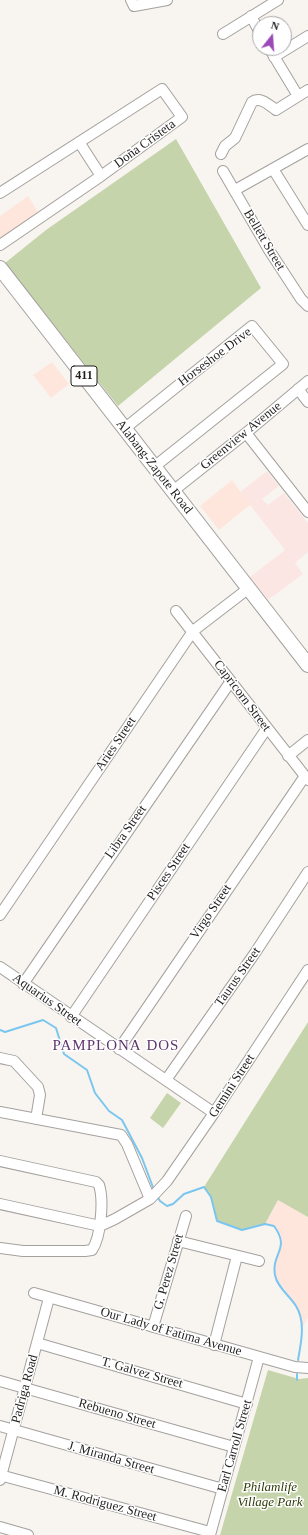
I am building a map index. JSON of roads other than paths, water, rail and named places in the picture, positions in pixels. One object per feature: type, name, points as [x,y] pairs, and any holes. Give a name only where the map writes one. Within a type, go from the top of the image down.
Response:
[{"type":"highway","name":"Alabang-Zapote Road","points":[[0,268],[308,665]]},
{"type":"street","points":[[131,0],[134,6],[167,0]]},
{"type":"street","points":[[223,34],[278,0]]},
{"type":"street","points":[[298,96],[274,57],[308,36]]},
{"type":"street","name":"Doña Cristeta","points":[[0,193],[162,89],[182,117],[101,176],[0,245]]},
{"type":"street","points":[[222,154],[225,146],[235,138],[252,102],[256,99],[276,110],[308,90]]},
{"type":"street","points":[[79,142],[101,176]]},
{"type":"street","points":[[235,190],[308,150]]},
{"type":"street","points":[[273,169],[307,222]]},
{"type":"street","name":"Bellett Street","points":[[223,171],[269,250],[301,299],[308,306]]},
{"type":"street","name":"Horseshoe Drive","points":[[124,429],[252,326],[282,364],[154,467]]},
{"type":"street","name":"Greenview Avenue","points":[[173,491],[308,381]]},
{"type":"street","points":[[298,389],[308,402]]},
{"type":"street","points":[[246,433],[308,512]]},
{"type":"street","name":"Aries Street","points":[[0,915],[193,631],[249,588]]},
{"type":"street","name":"Capricorn Street","points":[[176,611],[306,778]]},
{"type":"street","name":"Libra Street","points":[[23,984],[231,681]]},
{"type":"street","name":"Pisces Street","points":[[71,1017],[267,728]]},
{"type":"street","points":[[288,756],[308,740]]},
{"type":"street","name":"Virgo Street","points":[[119,1049],[306,778]]},
{"type":"street","name":"Taurus Street","points":[[166,1080],[255,953],[308,872]]},
{"type":"street","name":"Aquarius Street","points":[[0,967],[71,1017],[214,1113]]},
{"type":"street","name":"Gemini Street","points":[[154,1194],[167,1181],[214,1113],[308,970]]},
{"type":"street","points":[[0,1058],[14,1061],[38,1087],[40,1095],[36,1120]]},
{"type":"street","points":[[0,1112],[121,1135],[154,1194],[116,1218],[100,1226],[0,1204]]},
{"type":"street","points":[[0,1162],[96,1182],[101,1189],[100,1226],[96,1244],[92,1250],[23,1251],[0,1248]]},
{"type":"street","name":"G. Perez Street","points":[[153,1327],[186,1216]]},
{"type":"street","points":[[178,1241],[259,1261]]},
{"type":"street","points":[[214,1345],[237,1256]]},
{"type":"street","name":"Our Lady of Fatima Avenue","points":[[34,1293],[214,1345],[295,1367],[308,1368]]},
{"type":"street","name":"Padriga Road","points":[[0,1477],[50,1298]]},
{"type":"street","name":"T. Galvez Street","points":[[37,1343],[247,1404]]},
{"type":"street","name":"Earl Carroll Street","points":[[210,1534],[259,1357]]},
{"type":"street","name":"Rebueno Street","points":[[0,1381],[234,1447]]},
{"type":"street","name":"J. Miranda Street","points":[[0,1426],[223,1489]]},
{"type":"street","name":"M. Rodriguez Street","points":[[0,1477],[210,1534]]},
{"type":"street","points":[[0,1527],[28,1535]]},
{"type":"waterway","points":[[0,1030],[5,1032],[43,1020],[56,1028],[64,1054],[87,1070],[95,1093],[109,1111],[122,1120],[142,1158],[154,1190]]},
{"type":"waterway","points":[[157,1196],[160,1201],[167,1206],[173,1204],[184,1194],[204,1187],[211,1197],[217,1221],[242,1230],[265,1224],[274,1226],[281,1240],[281,1246],[275,1268],[276,1279],[278,1284],[296,1306],[301,1319],[302,1333],[298,1360]]},
{"type":"waterway","points":[[297,1374],[297,1380]]},
{"type":"district","name":"PAMPLONA DOS","points":[[116,1046]]},
{"type":"park label","name":"Philamlife Village Park","points":[[270,1496]]}]
